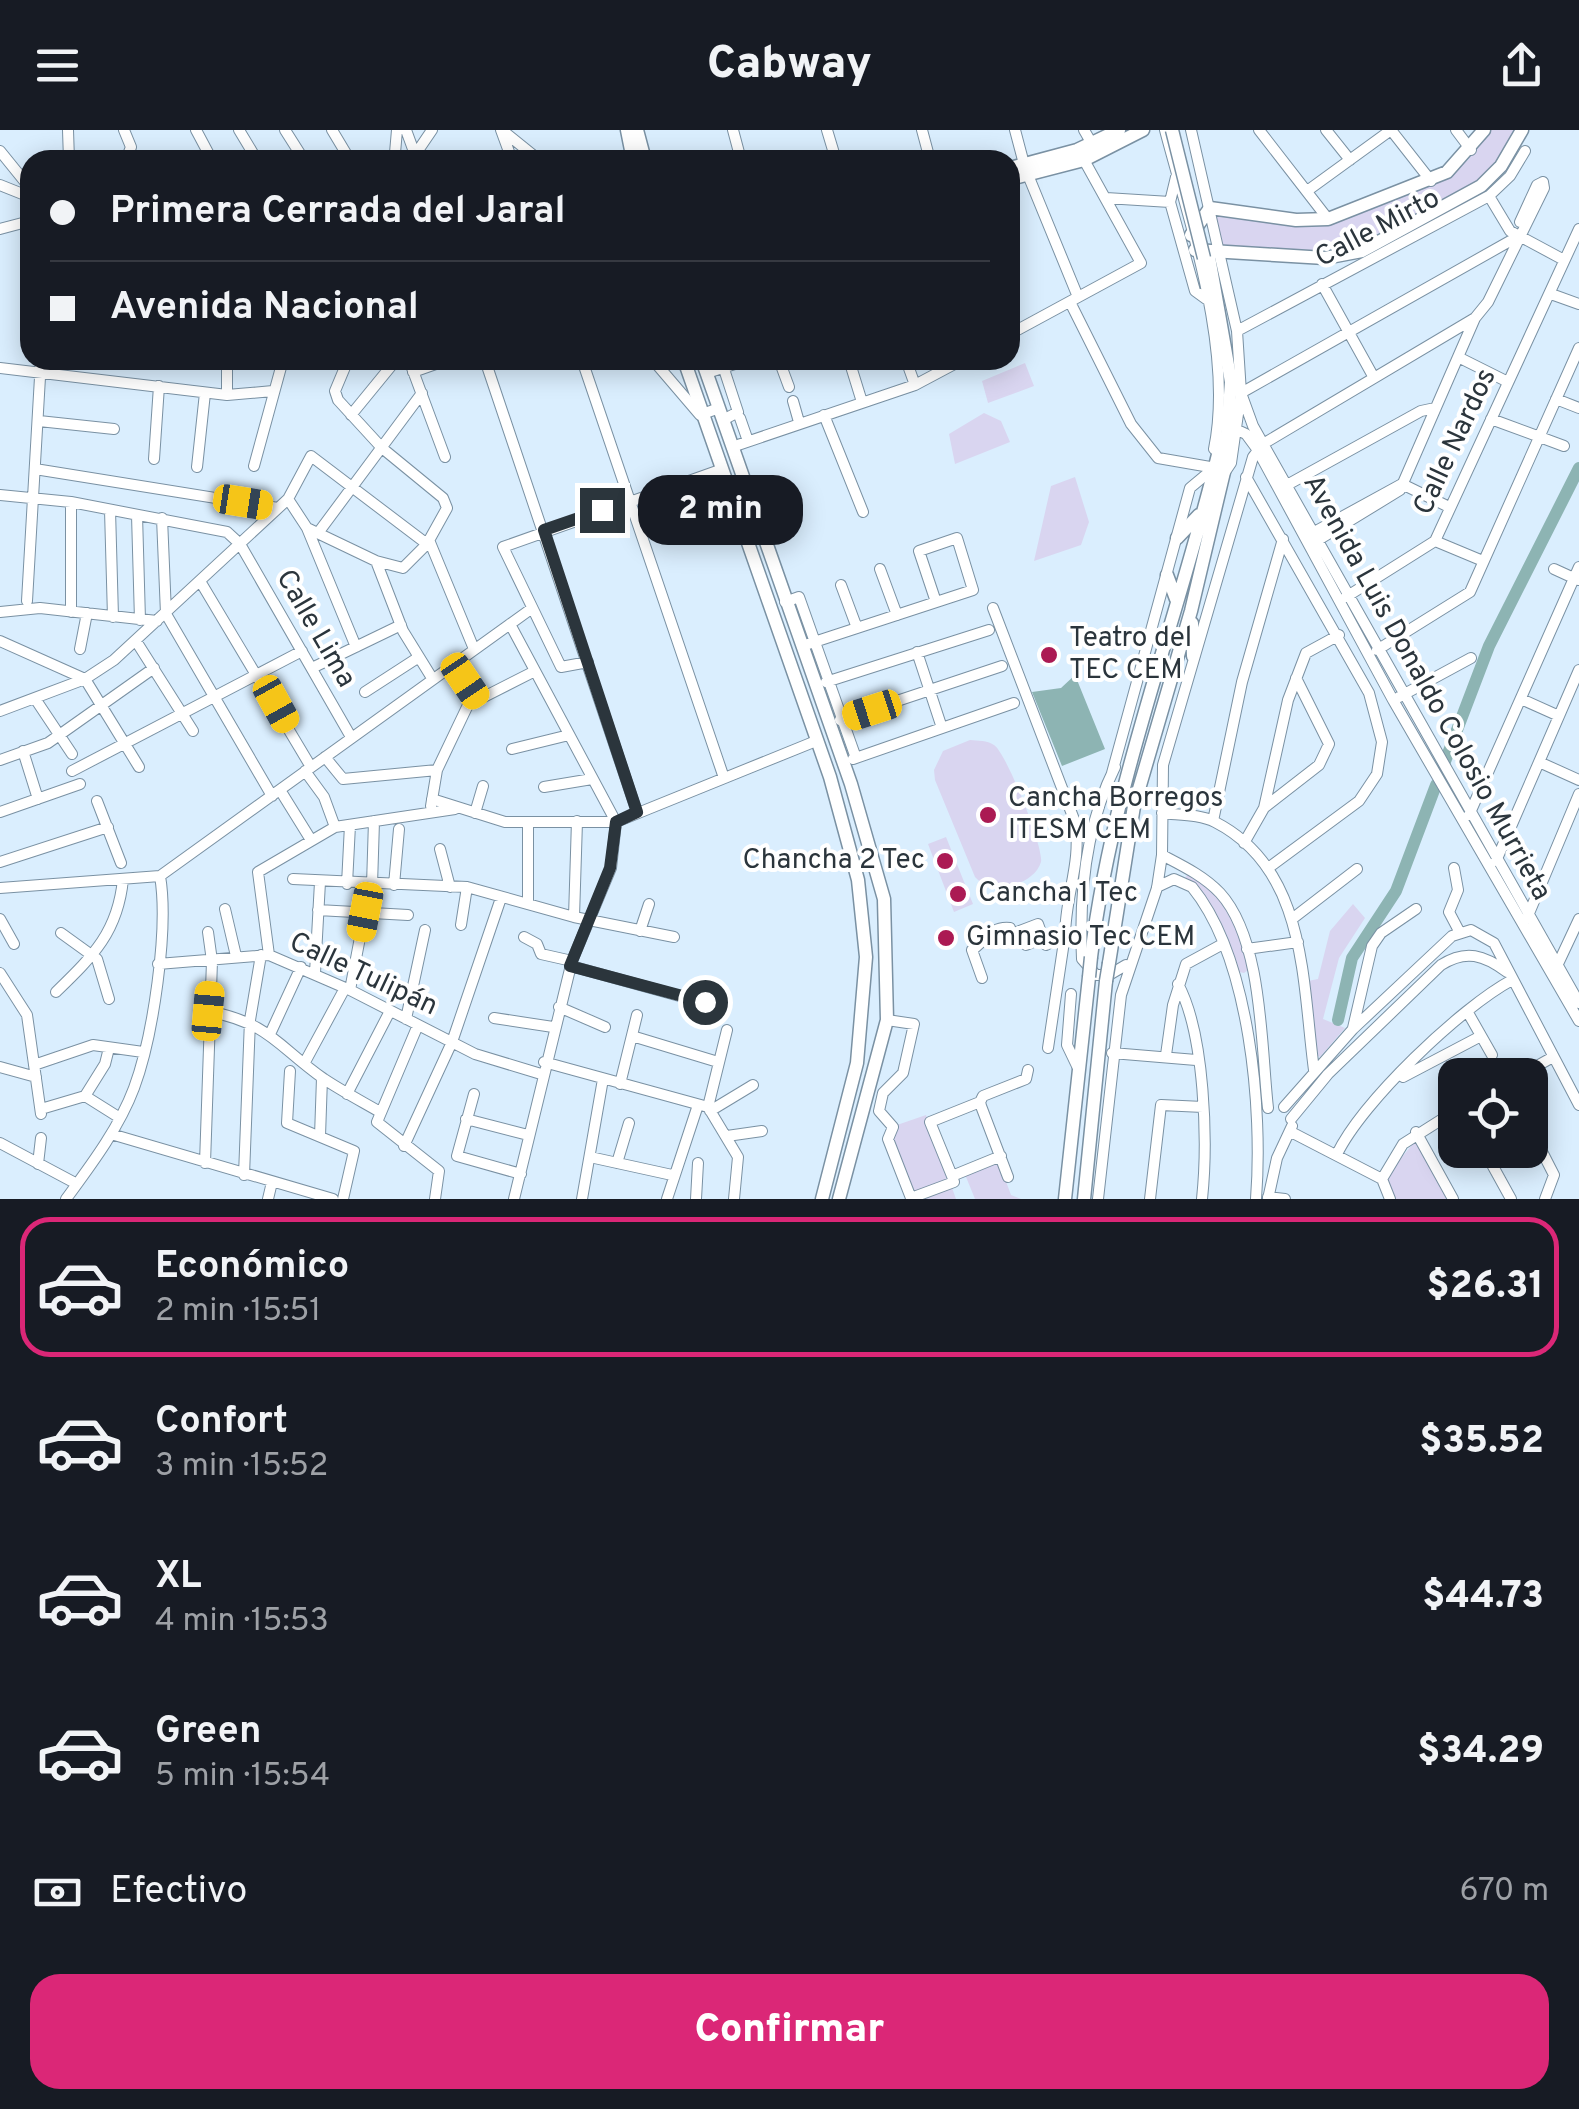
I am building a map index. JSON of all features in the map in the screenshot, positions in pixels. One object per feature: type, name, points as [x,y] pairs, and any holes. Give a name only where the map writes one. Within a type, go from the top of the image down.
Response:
[{"type":"main road","points":[[1021,169],[1092,144],[1119,130]]},
{"type":"main road","points":[[1021,169],[1084,160],[1143,130]]},
{"type":"main road","points":[[1065,1199],[1091,958],[1176,599],[1200,513],[1229,433],[1218,327],[1172,130]]},
{"type":"main road","points":[[1191,235],[1210,208],[1296,220],[1328,218],[1431,181],[1470,150],[1484,130]]},
{"type":"main road","points":[[1195,250],[1325,258],[1378,245],[1481,186],[1501,166],[1522,130]]},
{"type":"main road","points":[[687,370],[830,776],[858,880],[866,957],[857,1064],[822,1199]]},
{"type":"main road","points":[[706,370],[822,684],[824,710],[836,722],[849,760],[884,899],[887,1020],[839,1199]]},
{"type":"main road","points":[[1084,1199],[1120,847],[1191,612],[1214,471],[1229,433]]},
{"type":"main road","points":[[1177,538],[1200,513]]},
{"type":"main road","points":[[1168,575],[1176,599]]},
{"type":"main road","points":[[1191,612],[1194,656]]},
{"type":"main road","points":[[806,716],[824,710]]},
{"type":"main road","points":[[864,999],[889,1001]]},
{"type":"street","points":[[502,130],[527,150]]},
{"type":"street","points":[[1084,130],[1092,144]]},
{"type":"street","points":[[1172,130],[1176,176],[1207,300],[1218,393],[1214,471],[1207,494]]},
{"type":"street","points":[[1192,130],[1237,331],[1242,392],[1229,433]]},
{"type":"street","points":[[1259,130],[1328,218]]},
{"type":"street","points":[[1326,130],[1350,160]]},
{"type":"street","points":[[1307,191],[1391,130],[1431,181]]},
{"type":"street","points":[[1456,130],[1470,150]]},
{"type":"street","points":[[0,151],[20,176]]},
{"type":"street","name":"Calle Mirto","points":[[1237,331],[1489,196],[1510,176],[1525,151]]},
{"type":"street","points":[[1020,329],[1140,263],[1084,160]]},
{"type":"street","points":[[1021,169],[1074,300],[1132,424],[1158,458],[1214,471]]},
{"type":"street","points":[[1176,176],[1170,202],[1195,291],[1207,300]]},
{"type":"street","points":[[1489,196],[1515,240],[1564,260]]},
{"type":"street","points":[[1106,198],[1170,202]]},
{"type":"street","points":[[0,229],[0,244]]},
{"type":"street","name":"Calle Nardos","points":[[1344,599],[1435,541],[1579,229]]},
{"type":"street","points":[[1242,392],[1515,240]]},
{"type":"street","points":[[1311,539],[1400,490],[1515,240]]},
{"type":"street","points":[[1322,284],[1373,376]]},
{"type":"street","points":[[1551,294],[1579,304]]},
{"type":"street","points":[[1098,1199],[1112,1053],[1127,965],[1156,888],[1162,855],[1160,762],[1246,477],[1260,446],[1478,314]]},
{"type":"street","points":[[1377,650],[1466,596],[1579,348]]},
{"type":"street","points":[[1458,357],[1508,382]]},
{"type":"street","points":[[27,601],[41,370]]},
{"type":"street","points":[[65,370],[204,393],[273,391]]},
{"type":"street","points":[[226,370],[227,395]]},
{"type":"street","points":[[254,466],[280,370]]},
{"type":"street","points":[[313,531],[376,562],[403,568],[428,542],[446,503],[382,448],[338,400],[335,391],[344,370]]},
{"type":"street","points":[[351,415],[388,370]]},
{"type":"street","points":[[414,370],[445,456]]},
{"type":"street","points":[[488,370],[637,812]]},
{"type":"street","points":[[585,370],[724,778]]},
{"type":"street","points":[[662,370],[700,414],[738,412],[724,370]]},
{"type":"street","points":[[783,370],[789,387]]},
{"type":"street","points":[[852,370],[862,402]]},
{"type":"street","points":[[910,370],[916,386]]},
{"type":"street","points":[[732,447],[916,386],[944,370]]},
{"type":"street","points":[[154,459],[159,386]]},
{"type":"street","points":[[313,531],[354,487],[422,392]]},
{"type":"street","name":"Avenida Luis Donaldo Colosio Murrieta","points":[[1242,392],[1260,446],[1398,698],[1526,922],[1579,1002]]},
{"type":"street","points":[[197,466],[204,393]]},
{"type":"street","points":[[1556,399],[1579,408]]},
{"type":"street","points":[[793,401],[799,422]]},
{"type":"street","points":[[1287,485],[1421,410],[1435,408]]},
{"type":"street","points":[[824,415],[862,512]]},
{"type":"street","points":[[740,418],[748,441]]},
{"type":"street","points":[[1491,419],[1564,446]]},
{"type":"street","points":[[39,420],[114,429]]},
{"type":"street","name":"Avenida Luis Donaldo Colosio Murrieta","points":[[1229,433],[1246,434],[1260,446],[1287,485],[1311,539]]},
{"type":"street","points":[[0,711],[84,679],[136,641],[288,499],[311,456],[428,542],[474,649]]},
{"type":"street","points":[[34,468],[278,508]]},
{"type":"street","points":[[588,662],[561,667],[503,546],[720,470]]},
{"type":"street","points":[[1127,965],[1110,976],[1096,975],[1082,959],[1082,886],[1097,808],[1112,773],[1190,488],[1214,471]]},
{"type":"street","points":[[1246,477],[1338,635],[1379,718],[1382,742],[1377,774],[1359,801],[1270,866]]},
{"type":"street","points":[[1402,484],[1448,507]]},
{"type":"street","points":[[0,496],[71,502],[221,529],[240,544]]},
{"type":"street","points":[[288,499],[313,531],[356,647]]},
{"type":"street","points":[[71,502],[71,612]]},
{"type":"street","points":[[1237,508],[1263,505]]},
{"type":"street","points":[[110,510],[114,617]]},
{"type":"street","points":[[137,514],[140,620]]},
{"type":"street","points":[[162,518],[162,618],[310,840]]},
{"type":"street","points":[[808,644],[973,590],[956,538],[919,551],[936,602]]},
{"type":"street","points":[[1213,821],[1237,700],[1284,538]]},
{"type":"street","points":[[1435,541],[1483,561]]},
{"type":"street","name":"Calle Lima","points":[[240,544],[351,737]]},
{"type":"street","points":[[376,562],[401,625],[432,678]]},
{"type":"street","points":[[1276,566],[1299,565]]},
{"type":"street","points":[[1467,820],[1577,575],[1554,568]]},
{"type":"street","points":[[880,569],[897,615]]},
{"type":"street","points":[[200,581],[258,672],[336,826]]},
{"type":"street","points":[[841,585],[857,628]]},
{"type":"street","name":"Avenida Luis Donaldo Colosio Murrieta","points":[[1344,599],[1377,650],[1398,698]]},
{"type":"street","points":[[0,612],[40,608],[140,620],[162,618]]},
{"type":"street","points":[[994,608],[1075,822],[1080,849],[1065,898],[1066,936],[1048,1048]]},
{"type":"street","points":[[0,888],[160,876],[530,609]]},
{"type":"street","points":[[80,649],[87,614]]},
{"type":"street","points":[[510,624],[616,822],[610,868],[580,918]]},
{"type":"street","points":[[312,668],[401,625]]},
{"type":"street","points":[[989,630],[822,684],[836,722],[1002,666]]},
{"type":"street","points":[[1244,842],[1264,808],[1296,678],[1308,650],[1338,635]]},
{"type":"street","points":[[0,641],[84,679],[139,767]]},
{"type":"street","points":[[136,641],[193,731]]},
{"type":"street","points":[[72,771],[302,651]]},
{"type":"street","points":[[917,652],[942,728]]},
{"type":"street","points":[[365,692],[420,658]]},
{"type":"street","points":[[1398,698],[1471,658]]},
{"type":"street","points":[[454,664],[477,698]]},
{"type":"street","points":[[0,760],[48,743],[154,668]]},
{"type":"street","points":[[1496,862],[1579,670]]},
{"type":"street","points":[[431,812],[437,770],[458,717],[477,698],[535,671]]},
{"type":"street","points":[[1264,808],[1319,765],[1328,744],[1296,678]]},
{"type":"street","points":[[1521,699],[1559,716]]},
{"type":"street","points":[[36,700],[72,754]]},
{"type":"street","points":[[849,760],[1014,702]]},
{"type":"street","points":[[512,750],[569,735]]},
{"type":"street","points":[[432,799],[475,813],[528,823],[616,822],[816,741]]},
{"type":"street","points":[[23,751],[38,799]]},
{"type":"street","points":[[1112,773],[1124,753],[1130,752]]},
{"type":"street","points":[[325,757],[343,780],[437,770]]},
{"type":"street","points":[[1540,762],[1579,780]]},
{"type":"street","points":[[544,788],[592,778]]},
{"type":"street","points":[[0,812],[80,784]]},
{"type":"street","points":[[475,813],[483,786]]},
{"type":"street","points":[[1526,922],[1574,818],[1579,794]]},
{"type":"street","points":[[97,801],[122,863]]},
{"type":"street","points":[[244,1175],[250,1020],[265,955],[264,894],[257,874],[336,826],[420,818],[431,812],[461,809]]},
{"type":"street","points":[[1162,813],[1213,821],[1270,866],[1298,942],[1314,1070]]},
{"type":"street","name":"Avenida Luis Donaldo Colosio Murrieta","points":[[1467,820],[1496,862],[1579,1021]]},
{"type":"street","points":[[514,1199],[580,918],[577,821]]},
{"type":"street","points":[[304,1062],[347,989],[370,885],[374,822]]},
{"type":"street","points":[[528,823],[528,904]]},
{"type":"street","points":[[347,884],[350,825]]},
{"type":"street","points":[[0,862],[108,827]]},
{"type":"street","points":[[394,885],[399,829]]},
{"type":"street","points":[[440,849],[450,886]]},
{"type":"street","points":[[1162,855],[1223,896],[1247,949],[1268,1108]]},
{"type":"street","points":[[1453,958],[1456,934],[1448,912],[1459,884],[1454,868]]},
{"type":"street","points":[[1182,881],[1188,869]]},
{"type":"street","points":[[1292,920],[1357,869]]},
{"type":"street","points":[[66,1199],[111,1134],[135,1086],[158,964],[164,906],[160,876]]},
{"type":"street","points":[[56,992],[93,956],[120,910],[123,879]]},
{"type":"street","points":[[293,879],[467,887],[580,918],[674,937]]},
{"type":"street","points":[[1156,888],[1165,881],[1182,881],[1199,895],[1242,991],[1259,1145],[1256,1199]]},
{"type":"street","points":[[315,974],[320,882]]},
{"type":"street","points":[[461,924],[467,887]]},
{"type":"street","points":[[404,1146],[452,1042],[501,898]]},
{"type":"street","points":[[640,931],[649,904]]},
{"type":"street","points":[[226,909],[236,956]]},
{"type":"street","points":[[1353,1029],[1372,946],[1381,933],[1416,909]]},
{"type":"street","points":[[318,910],[408,915]]},
{"type":"street","points":[[0,919],[14,944]]},
{"type":"street","points":[[1557,966],[1579,919]]},
{"type":"street","points":[[982,978],[972,950],[986,934],[1010,928],[1012,934],[1038,924],[1046,945],[1066,936]]},
{"type":"street","points":[[406,1018],[425,930]]},
{"type":"street","points":[[1284,1108],[1353,1029],[1456,934],[1471,930],[1490,938],[1579,1106]]},
{"type":"street","points":[[205,1163],[212,961],[208,932]]},
{"type":"street","points":[[62,934],[93,956],[109,999]]},
{"type":"street","points":[[524,937],[536,942],[541,954],[705,1002]]},
{"type":"street","points":[[1247,949],[1298,942]]},
{"type":"street","points":[[1166,1055],[1178,984],[1190,960],[1222,945]]},
{"type":"street","name":"Calle Tulipán","points":[[158,964],[265,955],[301,967],[475,1054],[603,1079],[705,1108]]},
{"type":"street","points":[[1291,1119],[1328,1074],[1453,958],[1480,955],[1510,976]]},
{"type":"street","points":[[270,1032],[301,967]]},
{"type":"street","points":[[1233,972],[1242,976],[1252,970]]},
{"type":"street","points":[[0,973],[27,1015],[41,1112],[86,1096],[110,1048]]},
{"type":"street","points":[[1337,1154],[1348,1131],[1394,1082],[1510,976]]},
{"type":"street","points":[[1178,984],[1191,1018],[1203,1107],[1206,1159],[1202,1199]]},
{"type":"street","points":[[1071,994],[1068,1045],[1078,1069]]},
{"type":"street","points":[[559,1006],[582,1013],[586,1022],[605,1028]]},
{"type":"street","points":[[208,1011],[250,1020],[270,1032],[322,1078],[378,1117],[404,1146],[440,1171],[435,1199]]},
{"type":"street","points":[[348,1094],[390,1011]]},
{"type":"street","points":[[1468,1011],[1492,1054]]},
{"type":"street","points":[[620,1084],[637,1016]]},
{"type":"street","points":[[494,1018],[553,1028]]},
{"type":"street","points":[[887,1020],[914,1024],[903,1073],[883,1093],[878,1111],[893,1127],[888,1139],[911,1199],[954,1182],[930,1122],[1026,1079],[1028,1070]]},
{"type":"street","points":[[378,1117],[418,1025]]},
{"type":"street","points":[[667,1199],[672,1174],[705,1108],[727,1030]]},
{"type":"street","points":[[632,1036],[718,1062]]},
{"type":"street","points":[[1394,1082],[1481,1036]]},
{"type":"street","points":[[0,1067],[35,1071],[86,1046],[142,1052]]},
{"type":"street","points":[[1112,1053],[1196,1060]]},
{"type":"street","points":[[1548,1060],[1553,1057]]},
{"type":"street","points":[[290,1071],[286,1124],[354,1151],[343,1199]]},
{"type":"street","points":[[320,1136],[322,1078]]},
{"type":"street","points":[[582,1199],[603,1079]]},
{"type":"street","points":[[705,1108],[753,1085]]},
{"type":"street","points":[[474,1094],[458,1156],[520,1174]]},
{"type":"street","points":[[86,1096],[120,1118]]},
{"type":"street","points":[[980,1102],[1008,1177]]},
{"type":"street","points":[[1150,1199],[1161,1106],[1203,1107]]},
{"type":"street","points":[[705,1108],[738,1157],[734,1199]]},
{"type":"street","points":[[1284,1108],[1291,1119],[1291,1132],[1282,1144],[1268,1198],[1284,1199]]},
{"type":"street","points":[[1254,1110],[1284,1108]]},
{"type":"street","points":[[466,1119],[528,1135]]},
{"type":"street","points":[[1382,1179],[1392,1156],[1416,1132],[1438,1120]]},
{"type":"street","points":[[617,1164],[629,1123]]},
{"type":"street","points":[[727,1136],[762,1130]]},
{"type":"street","points":[[1291,1132],[1382,1179],[1390,1199]]},
{"type":"street","points":[[1416,1132],[1453,1199]]},
{"type":"street","points":[[111,1134],[333,1199]]},
{"type":"street","points":[[38,1164],[40,1138]]},
{"type":"street","points":[[0,1144],[77,1184]]},
{"type":"street","points":[[1259,1145],[1282,1144]]},
{"type":"street","points":[[952,1176],[1000,1156]]},
{"type":"street","points":[[590,1157],[672,1174]]},
{"type":"street","points":[[696,1199],[698,1162]]},
{"type":"street","points":[[1545,1199],[1554,1175],[1548,1163]]},
{"type":"street","points":[[1494,1168],[1511,1199]]},
{"type":"street","points":[[268,1199],[272,1182]]},
{"type":"shaded area","points":[[1487,130],[1515,130],[1500,159],[1477,182],[1352,247],[1310,252],[1222,249],[1215,219],[1220,213],[1325,221],[1450,174],[1468,160]]},
{"type":"shaded area","points":[[1025,363],[1034,386],[988,403],[982,381],[1008,370],[1020,370]]},
{"type":"shaded area","points":[[984,413],[1001,421],[1010,442],[955,464],[949,434]]},
{"type":"shaded area","points":[[1075,477],[1089,522],[1081,545],[1034,561],[1051,486]]},
{"type":"shaded area","points":[[1075,675],[1105,749],[1062,766],[1032,692],[1061,688]]},
{"type":"shaded area","name":"Cancha Borregos ITESM CEM","points":[[970,740],[988,742],[1000,751],[1037,839],[1039,867],[1011,886],[991,887],[975,877],[935,780],[934,770],[943,751]]},
{"type":"shaded area","points":[[946,837],[973,904],[954,912],[928,844]]},
{"type":"shaded area","points":[[1189,872],[1213,891],[1229,914],[1248,970],[1244,973],[1235,971],[1202,897],[1184,880]]},
{"type":"shaded area","points":[[1353,904],[1365,918],[1339,958],[1323,1019],[1345,1028],[1320,1057],[1316,1055],[1308,981],[1318,979],[1330,931]]},
{"type":"shaded area","points":[[926,1115],[956,1199],[915,1199],[893,1138],[897,1125]]},
{"type":"shaded area","points":[[1416,1140],[1448,1199],[1392,1199],[1384,1179]]},
{"type":"shaded area","points":[[998,1160],[1011,1195],[1021,1199],[975,1199],[964,1172]]},
{"type":"waterway","points":[[1441,772],[1489,646],[1579,468]]},
{"type":"waterway","points":[[1338,1020],[1352,958],[1396,891],[1436,785]]},
{"type":"place","name":"Teatro del TEC CEM","points":[[1049,655]]},
{"type":"place","name":"Cancha Borregos ITESM CEM","points":[[988,815]]},
{"type":"place","name":"Chancha 2 Tec","points":[[945,861]]},
{"type":"place","name":"Cancha 1 Tec","points":[[958,894]]},
{"type":"place","name":"Gimnasio Tec CEM","points":[[946,938]]},
{"type":"route","points":[[602,510],[544,530],[637,812],[616,822],[606,882],[586,919],[570,966],[705,1002]]}]
